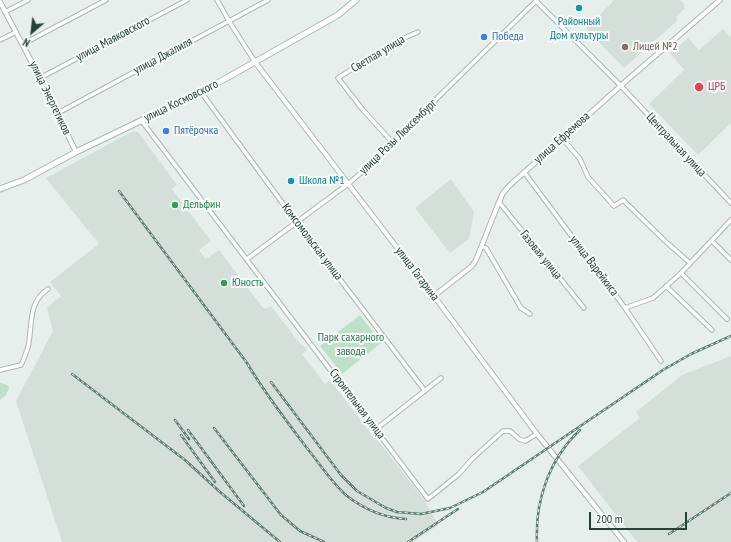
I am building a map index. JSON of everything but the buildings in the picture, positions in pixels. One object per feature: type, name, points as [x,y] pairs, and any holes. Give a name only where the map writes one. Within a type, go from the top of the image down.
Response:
[{"type":"main road","name":"улица Космовского","points":[[0,189],[33,176],[76,152],[201,92],[338,14],[356,0]]},
{"type":"street","points":[[5,12],[28,0]]},
{"type":"street","points":[[23,44],[106,0]]},
{"type":"street","name":"улица Маяковского","points":[[40,78],[187,0]]},
{"type":"street","name":"улица Гагарина","points":[[217,0],[228,21],[255,62],[434,296],[537,434],[624,542]]},
{"type":"street","name":"улица Джалиля","points":[[58,113],[268,0]]},
{"type":"street","name":"улица Ефремова","points":[[434,296],[472,266],[482,247],[499,202],[509,186],[720,0]]},
{"type":"street","name":"Центральная улица","points":[[536,1],[621,86],[731,203]]},
{"type":"street","name":"улица Розы Люксембург","points":[[247,259],[348,184],[393,143],[536,1]]},
{"type":"street","name":"улица Энергетиков","points":[[0,2],[58,113],[76,152]]},
{"type":"street","points":[[0,40],[16,32]]},
{"type":"street","name":"Светлая улица","points":[[393,143],[363,110],[338,78],[395,42],[418,32]]},
{"type":"street","name":"Комсомольская улица","points":[[201,92],[424,392]]},
{"type":"street","name":"Строительная улица","points":[[141,120],[428,499],[460,474],[472,459],[503,431],[510,431],[519,439],[525,441],[537,434]]},
{"type":"street","points":[[562,138],[580,159],[588,177],[614,206],[623,200],[690,263]]},
{"type":"street","name":"улица Варейкиса","points":[[524,172],[625,308],[661,361]]},
{"type":"street","name":"Газовая улица","points":[[499,202],[584,308]]},
{"type":"street","points":[[625,308],[653,298],[681,273],[731,220]]},
{"type":"street","points":[[712,240],[731,260]]},
{"type":"street","points":[[482,247],[486,248],[520,308],[530,314]]},
{"type":"street","points":[[681,273],[727,319]]},
{"type":"street","points":[[666,286],[712,330]]},
{"type":"street","points":[[0,370],[21,365],[28,346],[32,313],[35,303],[38,297],[48,289]]},
{"type":"street","points":[[376,429],[441,378]]},
{"type":"shaded area","name":"Лицей №2","points":[[614,0],[680,0],[685,5],[683,6],[685,8],[676,17],[678,20],[624,68],[586,29]]},
{"type":"shaded area","name":"ЦРБ","points":[[723,29],[731,37],[731,123],[698,155],[649,104],[684,70],[670,53],[688,38],[699,50]]},
{"type":"shaded area","points":[[133,131],[138,132],[177,185],[172,189],[211,241],[199,250],[206,259],[219,250],[263,308],[266,309],[271,306],[301,345],[302,344],[307,350],[302,354],[325,384],[330,380],[374,438],[376,438],[425,501],[438,525],[413,542],[62,542],[16,401],[53,331],[47,308],[61,296],[50,282],[99,244],[46,178]]},
{"type":"shaded area","points":[[451,179],[474,212],[469,239],[450,253],[415,208]]},
{"type":"shaded area","points":[[731,356],[731,542],[637,542],[578,466],[640,418],[636,412],[682,375]]},
{"type":"green space","name":"Парк сахарного завода","points":[[360,315],[381,343],[342,374],[320,346]]},
{"type":"green space","points":[[0,383],[7,385],[9,388],[6,395],[0,400]]},
{"type":"railway","points":[[119,191],[247,363],[277,408],[337,486],[347,496],[368,509],[390,517],[406,519]]},
{"type":"railway","points":[[271,382],[341,475],[357,491],[386,508],[397,512],[421,514],[450,508],[483,492],[663,370],[691,354],[731,336]]},
{"type":"railway","points":[[72,374],[185,460],[220,492],[280,542]]},
{"type":"railway","points":[[175,420],[189,439]]},
{"type":"railway","points":[[214,428],[281,515],[300,531],[324,542]]},
{"type":"railway","points":[[188,430],[244,506]]},
{"type":"railway","points":[[537,542],[539,511],[546,482],[552,467],[560,454],[569,441],[580,430]]},
{"type":"railway","points":[[181,435],[215,482]]},
{"type":"railway","points":[[669,534],[731,493]]},
{"type":"railway","points":[[408,542],[458,509]]},
{"type":"place","name":"Районный Дом культуры","points":[[579,8]]},
{"type":"place","name":"Победа","points":[[484,37]]},
{"type":"place","name":"Лицей №2","points":[[625,47]]},
{"type":"place","name":"ЦРБ","points":[[699,87]]},
{"type":"place","name":"Пятёрочка","points":[[166,131]]},
{"type":"place","name":"Школа №1","points":[[291,181]]},
{"type":"place","name":"Дельфин","points":[[175,205]]},
{"type":"place","name":"Юность","points":[[224,283]]}]
